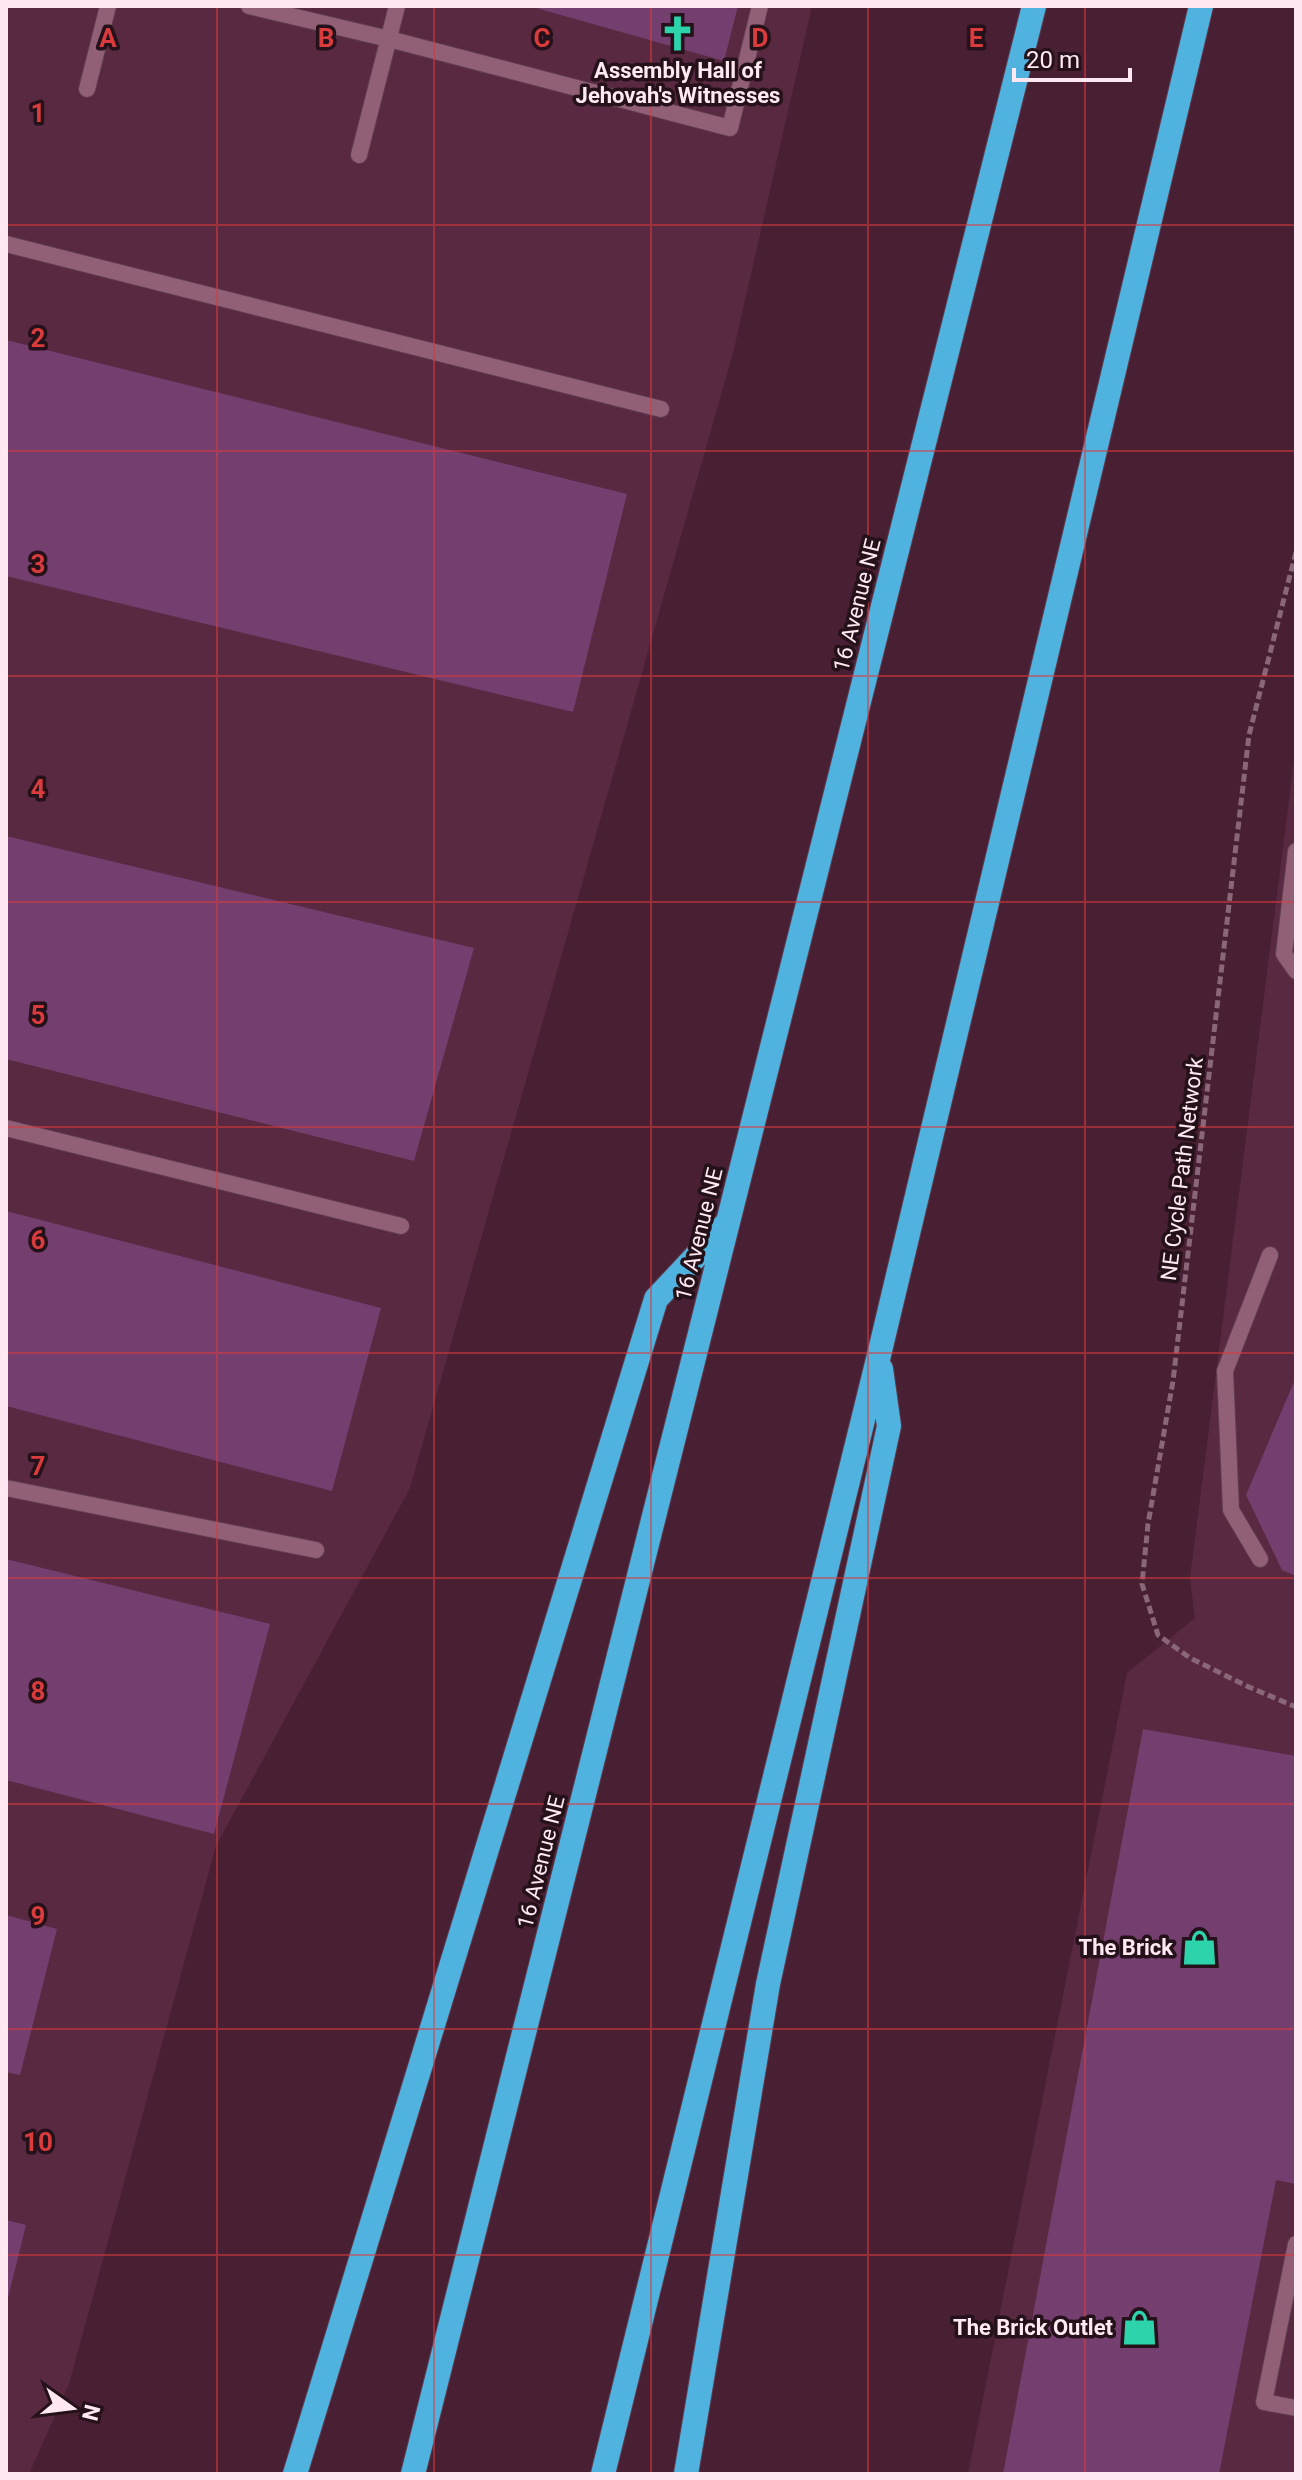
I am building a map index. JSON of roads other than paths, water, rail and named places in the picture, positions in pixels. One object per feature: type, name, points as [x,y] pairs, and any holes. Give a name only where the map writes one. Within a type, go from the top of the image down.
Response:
[{"type":"highway","name":"16 Avenue NE","points":[[413,2474],[1034,6]]},
{"type":"highway","points":[[603,2474],[879,1355],[1201,6]]},
{"type":"highway","points":[[295,2474],[656,1299],[729,1220]]},
{"type":"highway","points":[[686,2474],[768,1984],[889,1426],[879,1355]]},
{"type":"lane","points":[[87,89],[108,6]]},
{"type":"lane","points":[[249,6],[389,39],[730,128],[760,6]]},
{"type":"lane","points":[[359,155],[397,6]]},
{"type":"lane","points":[[6,244],[661,409]]},
{"type":"lane","points":[[1296,851],[1284,954],[1296,971]]},
{"type":"lane","points":[[6,1128],[401,1226]]},
{"type":"lane","points":[[1260,1559],[1231,1510],[1225,1371],[1270,1255]]},
{"type":"lane","points":[[6,1488],[316,1550]]},
{"type":"lane","points":[[1296,2244],[1264,2402],[1296,2408]]},
{"type":"place","name":"Assembly Hall of Jehovah's Witnesses","points":[[678,34]]},
{"type":"place","name":"The Brick","points":[[1199,1947]]},
{"type":"place","name":"The Brick Outlet","points":[[1139,2327]]}]
